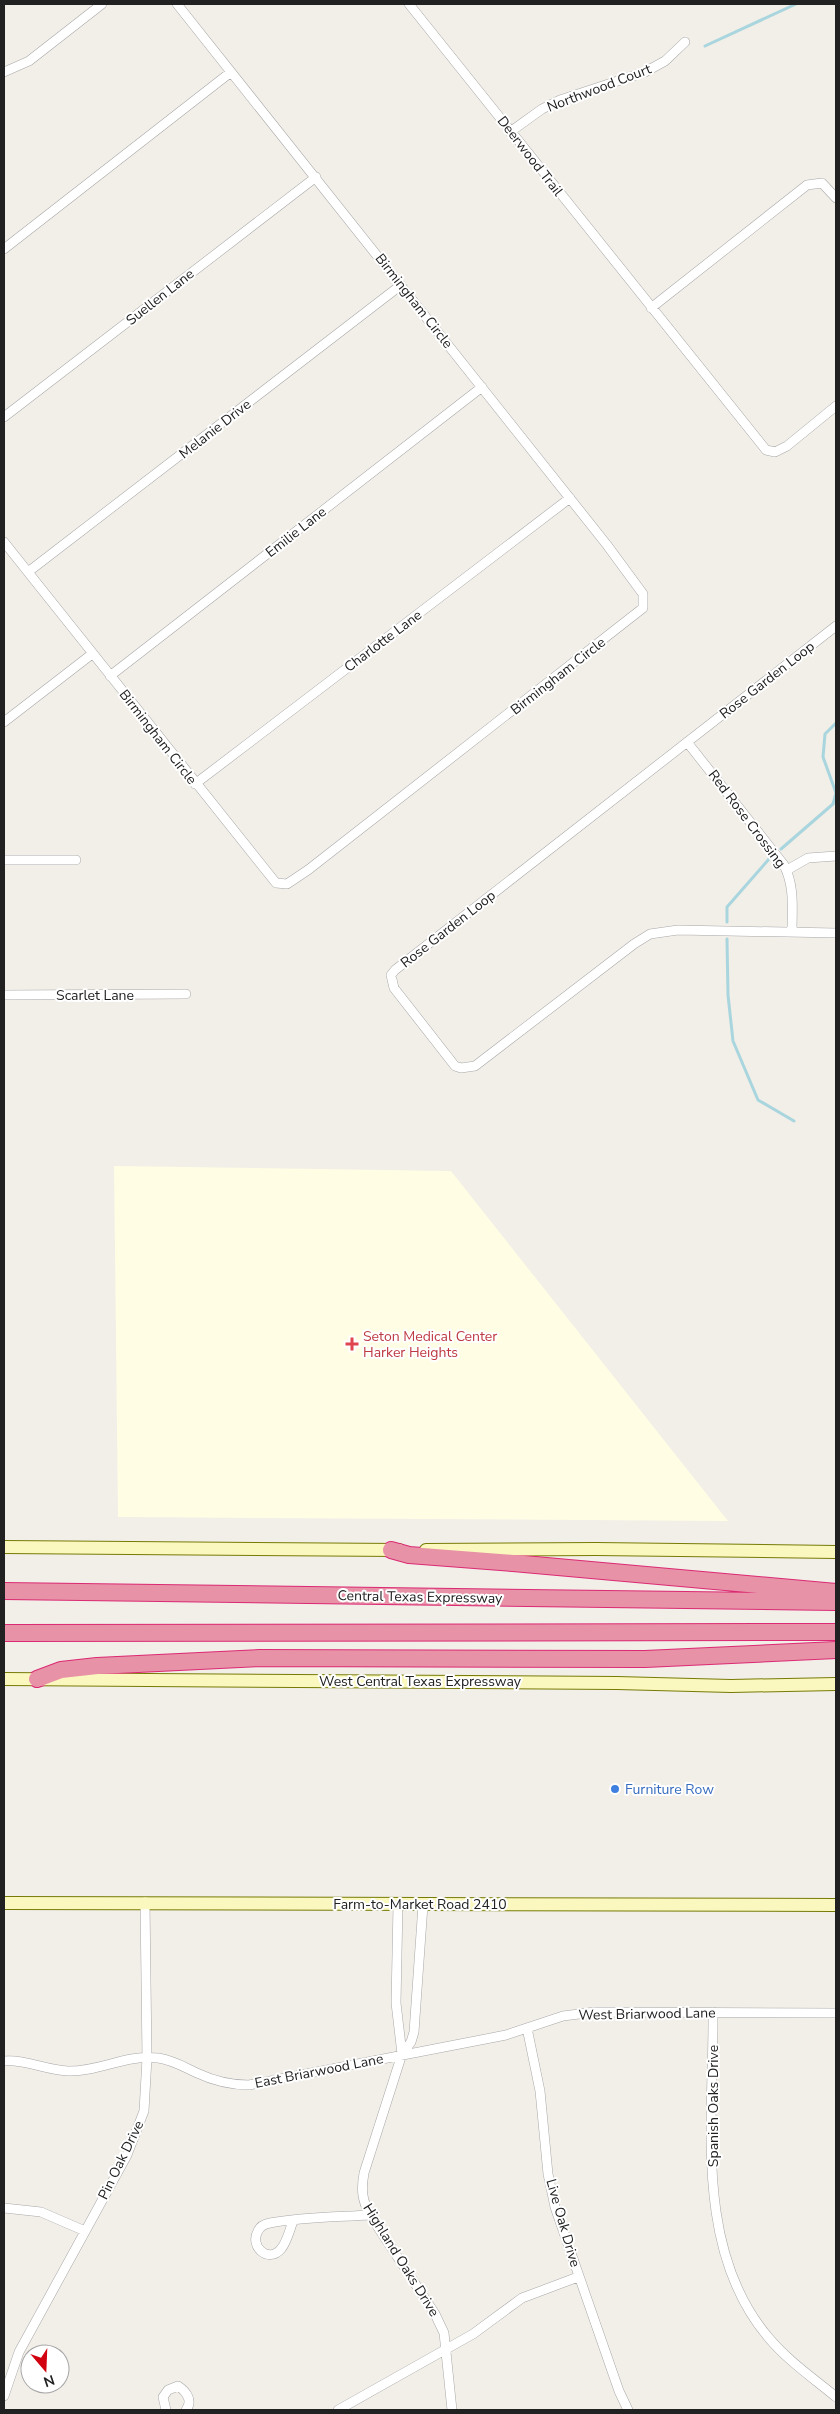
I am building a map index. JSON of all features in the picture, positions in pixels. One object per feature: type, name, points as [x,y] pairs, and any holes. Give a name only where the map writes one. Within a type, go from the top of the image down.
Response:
[{"type":"highway","points":[[392,1550],[409,1556],[513,1563],[836,1592]]},
{"type":"highway","name":"Central Texas Expressway","points":[[4,1591],[836,1602]]},
{"type":"highway","points":[[4,1633],[836,1632]]},
{"type":"highway","points":[[37,1679],[61,1670],[97,1666],[260,1658],[645,1659],[836,1650]]},
{"type":"main road","points":[[4,1547],[758,1550],[836,1552]]},
{"type":"main road","name":"West Central Texas Expressway","points":[[4,1679],[608,1682],[732,1686],[836,1684]]},
{"type":"main road","name":"Farm-to-Market Road 2410","points":[[4,1902],[398,1905],[836,1905]]},
{"type":"street","points":[[4,72],[29,61],[102,4]]},
{"type":"street","name":"Birmingham Circle","points":[[4,542],[195,784],[276,883],[287,884],[316,864],[643,608],[643,594],[636,582],[177,4]]},
{"type":"street","name":"Deerwood Trail","points":[[409,4],[766,450],[775,452],[787,446],[836,406]]},
{"type":"street","name":"Northwood Court","points":[[510,132],[542,109],[560,100],[645,72],[665,61],[686,42]]},
{"type":"street","points":[[4,249],[230,72]]},
{"type":"street","name":"Suellen Lane","points":[[4,417],[316,177]]},
{"type":"street","points":[[651,308],[807,185],[822,183],[836,198]]},
{"type":"street","name":"Melanie Drive","points":[[28,572],[401,285]]},
{"type":"street","name":"Emilie Lane","points":[[110,676],[482,388]]},
{"type":"street","name":"Charlotte Lane","points":[[195,784],[570,498]]},
{"type":"street","name":"Rose Garden Loop","points":[[836,626],[391,975],[394,988],[455,1066],[470,1068],[634,944],[650,934],[678,930],[792,933],[836,932]]},
{"type":"street","points":[[4,722],[92,654]]},
{"type":"street","name":"Red Rose Crossing","points":[[687,742],[786,870],[792,890],[792,933]]},
{"type":"street","points":[[786,870],[808,858],[836,856]]},
{"type":"street","points":[[4,860],[76,860]]},
{"type":"street","name":"Scarlet Lane","points":[[4,995],[186,994]]},
{"type":"street","name":"Pin Oak Drive","points":[[4,2396],[19,2352],[127,2155],[138,2128],[146,2090],[147,2058],[145,1902]]},
{"type":"street","name":"Highland Oaks Drive","points":[[398,1905],[396,2003],[402,2054]]},
{"type":"street","name":"Highland Oaks Drive","points":[[423,1905],[414,2032],[411,2042],[402,2054],[364,2173],[361,2189],[364,2203],[370,2215],[435,2314],[444,2333],[452,2410]]},
{"type":"street","name":"West Briarwood Lane","points":[[402,2054],[506,2035],[563,2016],[595,2012],[836,2013]]},
{"type":"street","name":"Spanish Oaks Drive","points":[[713,2012],[712,2163],[717,2213],[724,2248],[746,2305],[768,2337],[783,2353],[836,2397]]},
{"type":"street","name":"Live Oak Drive","points":[[527,2028],[540,2091],[548,2174],[555,2207],[578,2277],[619,2391],[628,2410]]},
{"type":"street","name":"East Briarwood Lane","points":[[4,2061],[69,2071],[84,2070],[128,2058],[147,2058],[178,2063],[220,2082],[249,2085],[402,2054]]},
{"type":"street","points":[[4,2208],[41,2212],[84,2231]]},
{"type":"street","points":[[293,2221],[281,2250],[272,2255],[265,2254],[259,2249],[255,2242],[260,2228],[268,2223],[293,2221],[370,2215]]},
{"type":"street","points":[[338,2410],[473,2334],[522,2298],[578,2277]]},
{"type":"street","points":[[166,2410],[163,2397],[168,2390],[178,2386],[185,2391],[188,2397],[189,2406],[186,2410]]},
{"type":"shaded area","name":"Seton Medical Center Harker Heights","points":[[114,1166],[451,1171],[728,1521],[118,1517]]},
{"type":"waterway","points":[[705,46],[796,4]]},
{"type":"waterway","points":[[781,849],[833,804],[836,793],[823,757],[825,734],[836,723]]},
{"type":"waterway","points":[[727,922],[727,907],[769,859]]},
{"type":"waterway","points":[[727,939],[728,995],[733,1041],[758,1100],[794,1121]]},
{"type":"place","name":"Seton Medical Center Harker Heights","points":[[352,1344]]},
{"type":"place","name":"Furniture Row","points":[[615,1789]]}]
